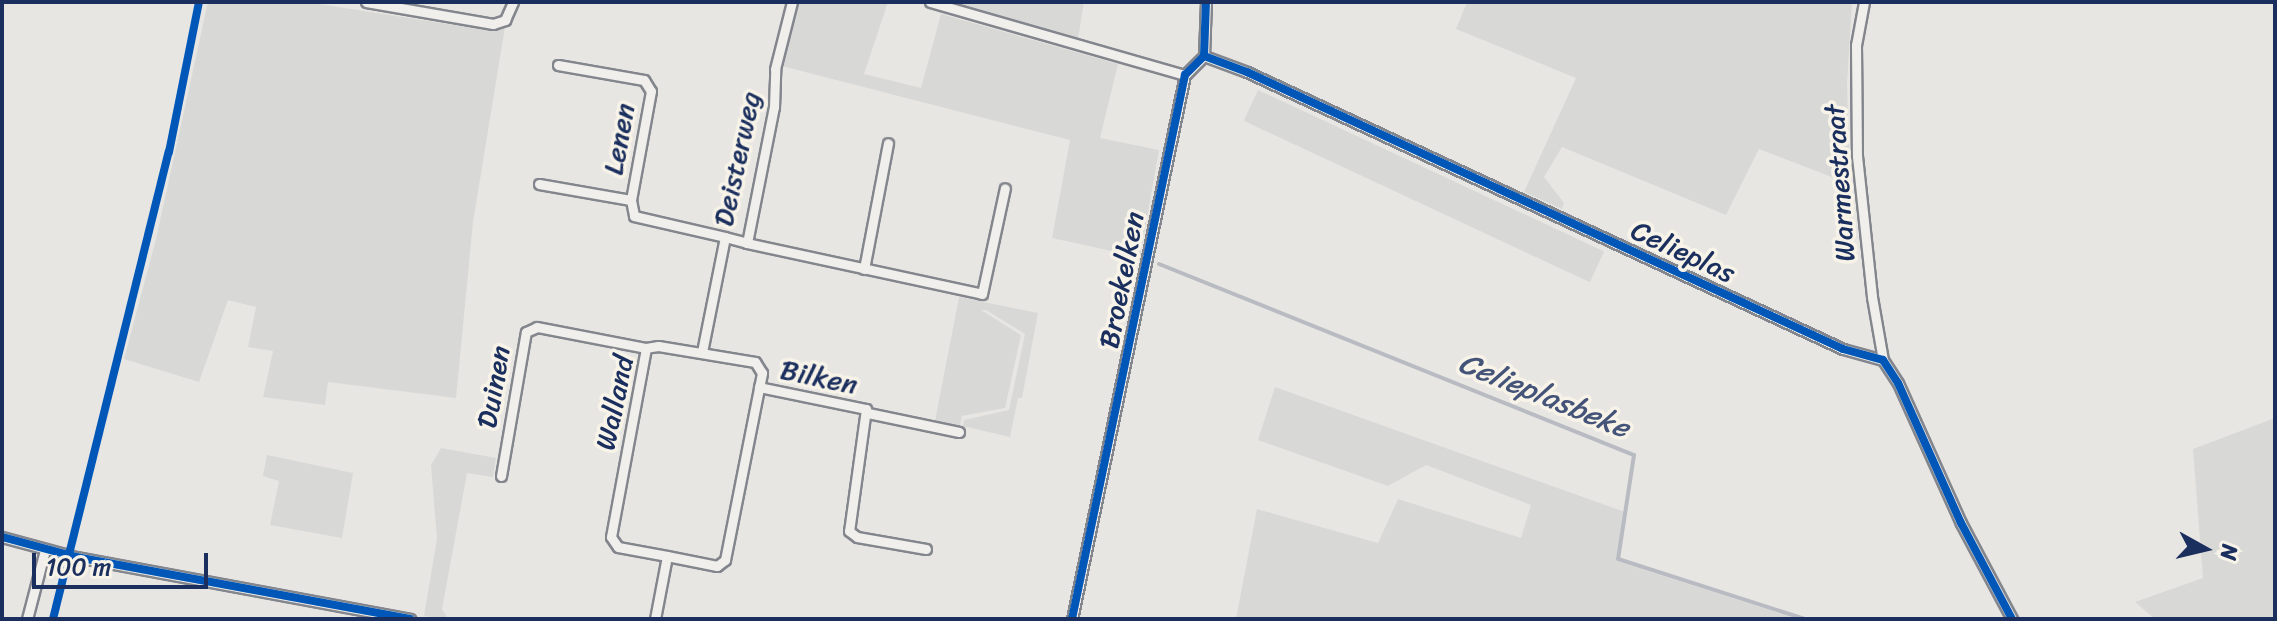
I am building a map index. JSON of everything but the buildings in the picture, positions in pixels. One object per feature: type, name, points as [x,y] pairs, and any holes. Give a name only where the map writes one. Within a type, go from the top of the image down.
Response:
[{"type":"street","points":[[366,2],[493,24],[505,20],[513,2]]},
{"type":"street","name":"Deisterweg","points":[[702,352],[725,237],[747,243],[774,107],[775,69],[792,2]]},
{"type":"street","points":[[930,2],[1185,75],[1204,56],[1206,2]]},
{"type":"street","name":"Warmestraat","points":[[1864,2],[1856,45],[1857,156],[1872,297],[1883,360]]},
{"type":"street","name":"Celieplas","points":[[1204,56],[1247,72],[1843,349],[1883,360]]},
{"type":"street","name":"Lenen","points":[[558,65],[644,80],[651,91],[631,200],[634,216],[725,237]]},
{"type":"street","name":"Broekelken","points":[[1072,619],[1185,75]]},
{"type":"street","points":[[864,269],[888,143]]},
{"type":"street","name":"Lenen","points":[[539,184],[631,200]]},
{"type":"street","points":[[747,243],[982,294],[1005,188]]},
{"type":"street","name":"Duinen","points":[[501,476],[526,332],[537,327],[646,348]]},
{"type":"street","name":"Walland","points":[[658,346],[755,362],[762,373],[725,560],[717,566],[618,547],[611,537],[646,348],[658,346]]},
{"type":"street","points":[[1883,360],[1898,383],[1961,523],[2012,619]]},
{"type":"street","name":"Bilken","points":[[759,387],[862,407],[868,413],[959,432]]},
{"type":"street","name":"Bilken","points":[[868,413],[849,531],[857,537],[926,549]]},
{"type":"street","points":[[2,537],[45,550],[410,619]]},
{"type":"street","points":[[27,619],[45,550]]},
{"type":"street","points":[[655,619],[667,556]]},
{"type":"shaded area","points":[[208,2],[306,2],[486,30],[505,27],[473,222],[456,398],[328,382],[325,405],[263,397],[273,351],[248,347],[256,307],[228,300],[199,382],[124,359],[156,239]]},
{"type":"shaded area","points":[[799,2],[888,2],[864,74],[921,88],[941,14],[1118,64],[1100,138],[1159,150],[1140,257],[1052,238],[1070,140],[782,66]]},
{"type":"shaded area","points":[[952,2],[1084,2],[1078,39]]},
{"type":"shaded area","points":[[1467,2],[1852,2],[1847,84],[1850,184],[1759,149],[1726,215],[1562,147],[1544,177],[1564,203],[1562,209],[1524,192],[1576,78],[1456,29]]},
{"type":"shaded area","points":[[1258,90],[1604,251],[1590,282],[1244,121]]},
{"type":"shaded area","points":[[959,297],[1038,313],[1022,398],[1018,398],[1010,437],[963,426],[964,420],[1009,410],[1025,334],[986,310],[981,310],[1021,335],[1005,408],[962,416],[960,426],[935,421]]},
{"type":"shaded area","points":[[1275,387],[1625,512],[1616,561],[1798,619],[1236,619],[1257,509],[1378,543],[1398,499],[1521,538],[1531,505],[1426,465],[1388,486],[1258,440]]},
{"type":"shaded area","points":[[2275,418],[2275,619],[2155,619],[2135,602],[2203,578],[2193,449]]},
{"type":"shaded area","points":[[441,448],[496,458],[493,477],[467,473],[442,609],[448,619],[424,616],[437,539],[431,465]]},
{"type":"shaded area","points":[[267,455],[353,473],[342,538],[270,525],[279,481],[263,476]]},
{"type":"waterway","name":"Celieplasbeke","points":[[1159,264],[1634,455],[1618,559],[1805,619]]},
{"type":"railway","points":[[53,619],[169,152],[199,2]]},
{"type":"cycle path","points":[[53,619],[169,152],[199,2]]},
{"type":"cycle path","points":[[1072,619],[1185,75],[1204,56],[1206,2]]},
{"type":"cycle path","points":[[1204,56],[1247,72],[1843,349],[1883,360],[1898,383],[1961,523],[2012,619]]},
{"type":"cycle path","points":[[2,537],[76,557],[410,619]]}]
